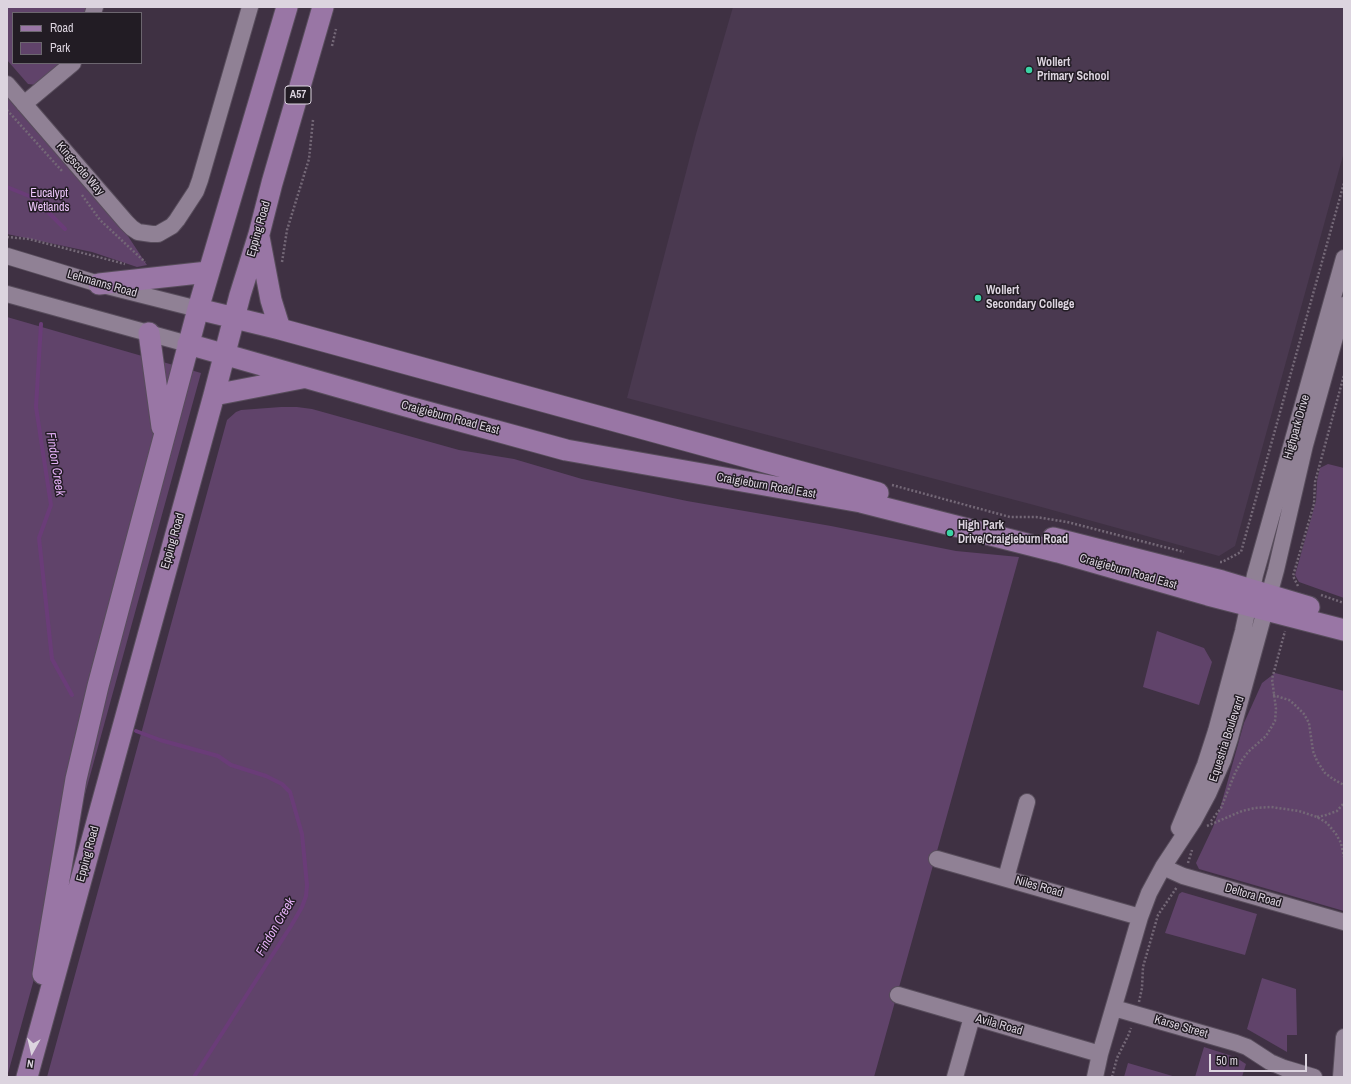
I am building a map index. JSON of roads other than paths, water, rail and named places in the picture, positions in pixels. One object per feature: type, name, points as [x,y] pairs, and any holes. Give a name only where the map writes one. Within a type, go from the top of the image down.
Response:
[{"type":"main road","name":"Epping Road","points":[[26,1077],[76,779],[100,678],[188,344],[286,7]]},
{"type":"main road","name":"Epping Road","points":[[26,1077],[214,395],[233,318],[259,234],[272,183],[323,7]]},
{"type":"main road","points":[[259,234],[271,300],[280,329]]},
{"type":"main road","points":[[99,284],[208,272]]},
{"type":"main road","name":"Craigieburn Road East","points":[[198,309],[280,329],[976,520],[1089,546],[1259,600]]},
{"type":"main road","points":[[149,333],[164,438]]},
{"type":"main road","name":"Craigieburn Road East","points":[[188,344],[566,450],[861,502],[1058,552],[1093,563],[1259,600],[1295,598],[1344,616]]},
{"type":"main road","points":[[214,395],[306,377]]},
{"type":"main road","name":"Craigieburn Road East","points":[[1295,598],[1344,630]]},
{"type":"main road","points":[[76,779],[88,780],[98,778],[115,757]]},
{"type":"street","name":"Kingscote Way","points":[[7,84],[132,228],[138,232],[152,234],[164,231],[172,226],[177,220],[196,191],[250,7]]},
{"type":"street","points":[[24,104],[72,64]]},
{"type":"street","name":"Lehmanns Road","points":[[7,256],[99,284],[198,309]]},
{"type":"street","name":"Highpark Drive","points":[[1259,600],[1255,575],[1344,258]]},
{"type":"street","points":[[7,294],[188,344]]},
{"type":"street","name":"Highpark Drive","points":[[1259,600],[1290,515],[1305,445],[1344,305]]},
{"type":"street","name":"Equestria Boulevard","points":[[1095,1077],[1100,1054],[1140,917],[1151,889],[1163,867],[1194,820],[1208,794],[1223,760],[1259,600]]},
{"type":"street","points":[[1006,878],[1027,802]]},
{"type":"street","name":"Niles Road","points":[[937,859],[1140,917]]},
{"type":"street","name":"Deltora Road","points":[[1163,867],[1183,876],[1344,922]]},
{"type":"street","name":"Avila Road","points":[[898,996],[1100,1054]]},
{"type":"street","name":"Karse Street","points":[[1114,1008],[1236,1042],[1270,1062],[1314,1077]]},
{"type":"street","points":[[955,1077],[972,1017]]},
{"type":"street","points":[[1341,1077],[1344,1037]]},
{"type":"waterway","name":"Findon Creek","points":[[7,187],[34,198],[65,229]]},
{"type":"waterway","name":"Findon Creek","points":[[41,324],[36,407],[51,505],[39,538],[52,659],[72,695]]},
{"type":"waterway","name":"Findon Creek","points":[[136,731],[160,740],[218,756],[231,765],[266,776],[282,784],[290,792],[302,834],[307,885],[306,896],[302,907],[194,1077]]},
{"type":"place","name":"Wollert Primary School","points":[[1029,70]]},
{"type":"place","name":"Wollert Secondary College","points":[[978,298]]},
{"type":"place","name":"High Park Drive/Craigieburn Road","points":[[950,533]]},
{"type":"park label","name":"Eucalypt Wetlands","points":[[49,201]]}]
